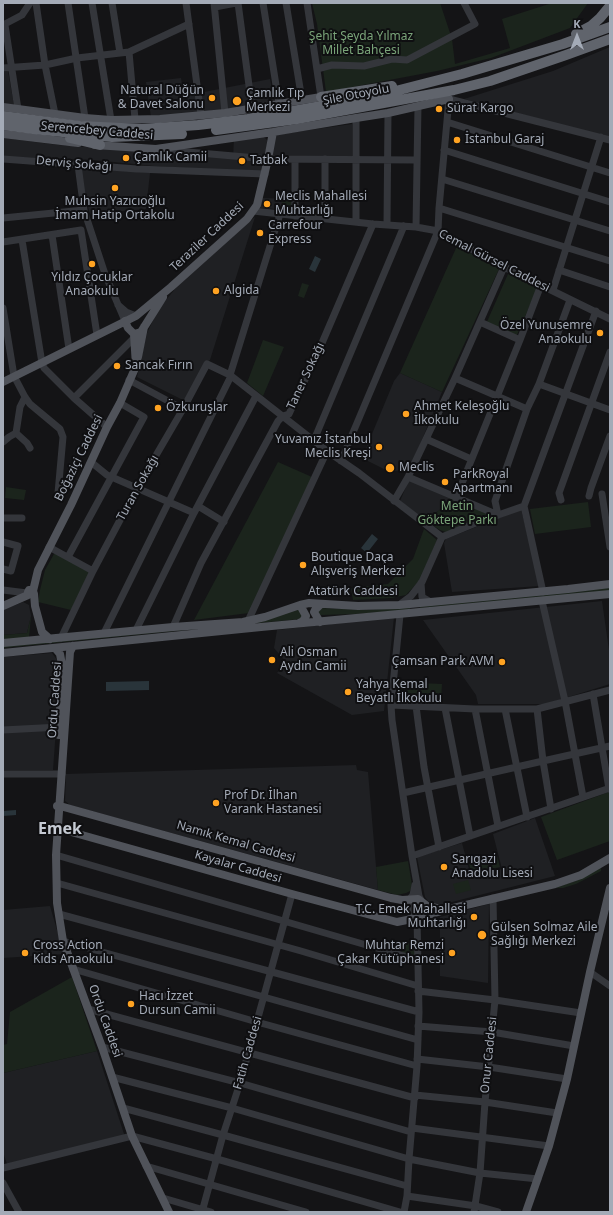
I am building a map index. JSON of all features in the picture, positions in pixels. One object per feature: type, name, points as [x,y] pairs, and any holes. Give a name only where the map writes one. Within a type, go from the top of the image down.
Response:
[{"type":"highway","points":[[563,44],[576,34],[591,26],[610,6]]},
{"type":"highway","points":[[563,44],[610,26]]},
{"type":"highway","name":"Şile Otoyolu","points":[[3,124],[33,129],[112,137],[169,135],[297,119],[454,90],[490,81],[610,39]]},
{"type":"highway","name":"Şile Otoyolu","points":[[3,116],[80,126],[113,128],[171,128],[248,119],[372,97],[462,74],[563,44]]},
{"type":"highway","points":[[449,99],[490,81]]},
{"type":"highway","points":[[321,97],[390,86],[426,83]]},
{"type":"highway","points":[[33,129],[100,145]]},
{"type":"main road","points":[[3,107],[85,118],[111,120],[160,120],[226,113],[321,97]]},
{"type":"main road","name":"Serencebey Caddesi","points":[[3,134],[65,142],[156,149],[388,113],[449,99]]},
{"type":"main road","name":"Teraziler Caddesi","points":[[3,382],[136,316],[247,219],[257,205],[273,132]]},
{"type":"main road","name":"Teraziler Caddesi","points":[[144,327],[157,305],[171,287]]},
{"type":"main road","points":[[134,336],[141,332],[144,327],[143,319],[136,316]]},
{"type":"main road","points":[[125,321],[134,336],[136,366]]},
{"type":"main road","name":"Boğaziçi Caddesi","points":[[30,594],[48,546],[71,505],[136,366],[144,327]]},
{"type":"main road","name":"Atatürk Caddesi","points":[[3,643],[248,621],[265,617],[300,604],[358,606],[399,605],[543,592],[610,584]]},
{"type":"main road","points":[[3,606],[30,594],[42,632],[50,639]]},
{"type":"main road","name":"Atatürk Caddesi","points":[[3,653],[610,594]]},
{"type":"main road","points":[[298,624],[303,621],[306,616],[300,604]]},
{"type":"main road","points":[[320,622],[314,612],[321,604]]},
{"type":"main road","name":"Ordu Caddesi","points":[[73,646],[70,652],[60,774],[56,855],[59,914],[63,940],[124,1108],[132,1136],[169,1212]]},
{"type":"main road","name":"Ordu Caddesi","points":[[55,648],[60,654],[62,666],[60,774]]},
{"type":"main road","name":"Namık Kemal Caddesi","points":[[58,806],[396,899],[418,899],[427,906],[445,910]]},
{"type":"main road","name":"Kayalar Caddesi","points":[[57,828],[397,922],[418,918],[445,910]]},
{"type":"main road","points":[[572,878],[610,852]]},
{"type":"main road","points":[[445,910],[542,887],[572,878],[581,875],[610,858]]},
{"type":"main road","points":[[526,1212],[538,1180],[566,1079],[590,972],[607,915],[610,888]]},
{"type":"street","points":[[18,109],[4,25],[22,15],[30,3]]},
{"type":"street","points":[[36,3],[45,65],[55,114]]},
{"type":"street","points":[[68,3],[85,118]]},
{"type":"street","points":[[92,3],[111,120]]},
{"type":"street","points":[[112,3],[120,52]]},
{"type":"street","points":[[186,3],[201,115]]},
{"type":"street","points":[[226,113],[215,5],[237,3],[252,108]]},
{"type":"street","points":[[263,3],[279,104]]},
{"type":"street","points":[[286,3],[302,100]]},
{"type":"street","points":[[308,3],[321,97]]},
{"type":"street","points":[[317,69],[332,65],[364,66],[392,59],[407,60],[475,24],[464,3]]},
{"type":"street","points":[[3,68],[45,65],[77,58],[128,52],[189,24]]},
{"type":"street","points":[[128,52],[134,120]]},
{"type":"street","points":[[341,461],[438,231],[449,99],[610,140]]},
{"type":"street","points":[[416,227],[418,106]]},
{"type":"street","points":[[387,225],[388,113]]},
{"type":"street","points":[[356,118],[356,221]]},
{"type":"street","points":[[446,122],[610,173]]},
{"type":"street","points":[[553,290],[602,137]]},
{"type":"street","points":[[156,149],[268,159],[416,160]]},
{"type":"street","points":[[444,150],[610,202]]},
{"type":"street","name":"Derviş Sokağı","points":[[3,159],[137,169],[265,174]]},
{"type":"street","points":[[325,159],[325,218]]},
{"type":"street","points":[[295,160],[295,216]]},
{"type":"street","points":[[78,165],[84,210],[105,274],[125,321]]},
{"type":"street","points":[[442,179],[610,230]]},
{"type":"street","points":[[439,208],[610,261]]},
{"type":"street","points":[[3,218],[84,210]]},
{"type":"street","name":"Cemal Gürsel Caddesi","points":[[253,211],[373,224],[416,227],[438,231],[504,267],[610,319]]},
{"type":"street","points":[[104,634],[230,376],[280,214]]},
{"type":"street","name":"Taner Sokağı","points":[[172,627],[201,563],[278,421],[283,416],[289,414],[296,400],[373,224]]},
{"type":"street","points":[[314,440],[404,226]]},
{"type":"street","points":[[3,242],[81,230],[98,335]]},
{"type":"street","points":[[52,235],[69,349]]},
{"type":"street","points":[[22,240],[44,368],[74,398],[107,427]]},
{"type":"street","points":[[394,501],[408,478],[455,378],[504,267]]},
{"type":"street","points":[[559,270],[610,287]]},
{"type":"street","points":[[456,498],[541,285]]},
{"type":"street","points":[[498,515],[495,501],[527,409],[539,384],[570,300]]},
{"type":"street","points":[[117,303],[126,312],[136,316]]},
{"type":"street","points":[[3,308],[14,376],[30,404],[60,429],[63,437],[58,493]]},
{"type":"street","points":[[543,592],[524,506],[596,311]]},
{"type":"street","points":[[480,322],[520,340]]},
{"type":"street","points":[[74,398],[134,336]]},
{"type":"street","points":[[561,500],[559,493],[610,352]]},
{"type":"street","name":"Turan Sokağı","points":[[61,638],[93,571],[137,488],[183,409],[207,364],[230,376]]},
{"type":"street","points":[[230,376],[442,537]]},
{"type":"street","points":[[455,378],[527,409]]},
{"type":"street","points":[[129,380],[183,409]]},
{"type":"street","points":[[539,384],[610,410]]},
{"type":"street","points":[[16,433],[20,407],[25,396]]},
{"type":"street","points":[[136,630],[194,513],[256,396]]},
{"type":"street","points":[[68,557],[144,418],[120,403]]},
{"type":"street","points":[[3,442],[16,433]]},
{"type":"street","points":[[16,433],[27,443],[30,448]]},
{"type":"street","points":[[589,496],[610,436]]},
{"type":"street","points":[[426,439],[471,459]]},
{"type":"street","points":[[248,621],[327,451]]},
{"type":"street","points":[[91,462],[112,477],[194,513]]},
{"type":"street","points":[[408,478],[498,515]]},
{"type":"street","points":[[602,494],[610,547]]},
{"type":"street","points":[[198,506],[224,522]]},
{"type":"street","points":[[399,605],[411,596],[422,582],[442,537],[524,506]]},
{"type":"street","points":[[3,518],[22,518]]},
{"type":"street","points":[[3,542],[18,546],[11,571],[3,570]]},
{"type":"street","points":[[48,546],[93,571]]},
{"type":"street","points":[[422,582],[422,597],[431,602]]},
{"type":"street","points":[[3,590],[30,594]]},
{"type":"street","points":[[542,601],[565,701],[584,797]]},
{"type":"street","points":[[400,615],[391,705],[416,880],[425,908],[418,918],[419,1012],[417,1063],[412,1130],[408,1159],[407,1196],[404,1212]]},
{"type":"street","points":[[391,705],[475,709],[537,709],[610,690]]},
{"type":"street","points":[[412,856],[610,788],[594,694]]},
{"type":"street","points":[[416,706],[439,847]]},
{"type":"street","points":[[445,708],[470,836]]},
{"type":"street","points":[[475,709],[498,826]]},
{"type":"street","points":[[505,709],[527,817]]},
{"type":"street","points":[[537,709],[543,761],[551,808]]},
{"type":"street","points":[[3,730],[60,727]]},
{"type":"street","points":[[403,793],[610,746]]},
{"type":"street","points":[[3,774],[60,774]]},
{"type":"street","points":[[56,855],[418,960]]},
{"type":"street","points":[[416,880],[413,895],[410,900],[409,910],[418,918]]},
{"type":"street","points":[[57,883],[278,945],[418,989],[581,1013]]},
{"type":"street","name":"Fatih Caddesi","points":[[203,1211],[223,1134],[240,1083],[292,894]]},
{"type":"street","name":"Onur Caddesi","points":[[475,1209],[480,1173],[495,1000],[493,898]]},
{"type":"street","points":[[59,914],[419,1012]]},
{"type":"street","points":[[63,940],[418,1040]]},
{"type":"street","points":[[73,969],[257,1022],[417,1063],[489,1067],[566,1079]]},
{"type":"street","points":[[590,972],[610,986]]},
{"type":"street","points":[[88,1009],[415,1097],[485,1102],[557,1113]]},
{"type":"street","points":[[418,1026],[492,1032],[574,1046]]},
{"type":"street","points":[[102,1046],[412,1130],[483,1136],[548,1146]]},
{"type":"street","points":[[112,1077],[232,1108],[408,1159],[480,1173],[538,1180]]},
{"type":"street","points":[[124,1108],[223,1134],[407,1186]]},
{"type":"street","points":[[3,1168],[132,1136],[400,1212]]},
{"type":"street","points":[[146,1166],[306,1212]]},
{"type":"street","points":[[3,1183],[19,1212]]},
{"type":"street","points":[[407,1196],[498,1212]]},
{"type":"street","points":[[163,1198],[203,1211],[212,1212]]},
{"type":"shaded area","points":[[610,47],[610,138],[464,99],[553,71]]},
{"type":"shaded area","points":[[8,71],[14,105],[3,104],[3,72]]},
{"type":"shaded area","points":[[181,78],[184,96],[270,79],[274,101],[211,112],[151,117],[146,82]]},
{"type":"shaded area","points":[[352,124],[352,157],[271,158],[274,135]]},
{"type":"shaded area","points":[[263,136],[268,141],[261,172],[154,166],[94,160],[3,157],[3,138],[59,145],[233,158],[234,139]]},
{"type":"shaded area","points":[[82,168],[150,173],[146,209],[90,214],[82,185]]},
{"type":"shaded area","points":[[262,198],[292,199],[292,210],[260,208]]},
{"type":"shaded area","points":[[255,217],[210,360],[206,363],[185,401],[137,377],[147,333],[158,310],[179,284]]},
{"type":"shaded area","points":[[315,256],[321,259],[315,272],[309,269]]},
{"type":"shaded area","name":"Ahmet Keleşoğlu İlkokulu","points":[[400,373],[442,392],[410,468],[390,472],[362,458],[394,381]]},
{"type":"shaded area","points":[[409,480],[450,497],[446,506],[424,520],[400,501]]},
{"type":"shaded area","points":[[521,509],[540,586],[452,592],[444,543],[446,539]]},
{"type":"shaded area","points":[[372,534],[378,539],[367,553],[361,548]]},
{"type":"shaded area","points":[[602,601],[610,657],[610,684],[546,704],[478,704],[476,695],[423,620]]},
{"type":"shaded area","points":[[23,602],[29,605],[31,616],[27,633],[3,635],[3,610]]},
{"type":"shaded area","points":[[394,617],[384,711],[352,715],[277,673],[286,662],[274,648],[277,630]]},
{"type":"shaded area","points":[[52,653],[57,660],[57,715],[53,770],[3,770],[3,657]]},
{"type":"shaded area","points":[[149,681],[149,690],[106,691],[106,682]]},
{"type":"shaded area","points":[[356,765],[357,770],[368,772],[378,890],[70,805],[65,801],[66,774]]},
{"type":"shaded area","points":[[16,810],[16,815],[3,816],[3,811]]},
{"type":"shaded area","points":[[535,818],[555,876],[440,905],[433,904],[425,897],[417,857],[462,843],[471,877],[502,869],[493,834]]},
{"type":"shaded area","points":[[489,904],[488,983],[440,976],[440,917]]},
{"type":"shaded area","points":[[50,906],[64,954],[3,958],[3,910]]},
{"type":"shaded area","points":[[97,1051],[125,1137],[7,1164],[3,1152],[3,1073]]},
{"type":"green space","name":"Şehit Şeyda Yılmaz Millet Bahçesi","points":[[312,3],[440,3],[452,39],[455,64],[510,48],[502,19],[552,3],[588,3],[570,28],[491,58],[437,71],[326,92],[317,24]]},
{"type":"green space","points":[[282,199],[291,199],[291,209],[282,208]]},
{"type":"green space","points":[[457,246],[499,269],[442,392],[400,373]]},
{"type":"green space","points":[[508,274],[538,287],[516,337],[486,324]]},
{"type":"green space","points":[[302,283],[309,285],[304,298],[298,296]]},
{"type":"green space","points":[[263,340],[284,347],[263,396],[247,383]]},
{"type":"green space","points":[[278,462],[312,477],[249,613],[194,620]]},
{"type":"green space","points":[[6,487],[26,490],[24,500],[5,498]]},
{"type":"green space","name":"Metin Göktepe Parkı","points":[[450,497],[494,514],[448,533],[424,520],[446,506]]},
{"type":"green space","points":[[588,502],[591,527],[535,534],[530,509]]},
{"type":"green space","points":[[424,529],[437,540],[420,580],[406,595],[391,598],[353,600],[351,588],[388,584],[413,559]]},
{"type":"green space","points":[[54,554],[59,554],[90,571],[71,610],[38,602],[45,570]]},
{"type":"green space","points":[[610,586],[610,591],[420,608],[420,606]]},
{"type":"green space","points":[[410,607],[410,610],[355,614],[318,614],[320,608],[367,610]]},
{"type":"green space","points":[[298,609],[303,615],[300,619],[3,648],[3,646],[217,625]]},
{"type":"green space","points":[[31,616],[29,638],[3,640],[3,635],[27,633]]},
{"type":"green space","points":[[398,682],[442,684],[441,700],[398,698]]},
{"type":"green space","points":[[609,792],[610,841],[557,860],[541,817]]},
{"type":"green space","points":[[497,856],[500,867],[472,874],[469,864]]},
{"type":"green space","points":[[408,861],[412,885],[410,891],[397,895],[378,890],[376,867]]},
{"type":"green space","points":[[601,867],[601,871],[576,884],[563,888],[555,888],[575,881]]},
{"type":"green space","points":[[468,880],[471,890],[456,894],[453,884]]},
{"type":"green space","points":[[417,905],[422,910],[417,915],[412,910]]},
{"type":"green space","points":[[401,943],[415,943],[416,956],[402,954]]},
{"type":"green space","points":[[72,977],[97,1051],[3,1073],[3,1045],[7,1044],[10,1012]]},
{"type":"place","name":"Natural Düğün & Davet Salonu","points":[[212,98]]},
{"type":"place","name":"Çamlık Tıp Merkezi","points":[[237,101]]},
{"type":"place","name":"Sürat Kargo","points":[[439,109]]},
{"type":"place","name":"İstanbul Garaj","points":[[457,140]]},
{"type":"place","name":"Çamlık Camii","points":[[126,158]]},
{"type":"place","name":"Tatbak","points":[[242,161]]},
{"type":"place","name":"Muhsin Yazıcıoğlu İmam Hatip Ortakolu","points":[[115,188]]},
{"type":"place","name":"Meclis Mahallesi Muhtarlığı","points":[[267,204]]},
{"type":"place","name":"Carrefour Express","points":[[260,233]]},
{"type":"place","name":"Yıldız Çocuklar Anaokulu","points":[[92,264]]},
{"type":"place","name":"Algida","points":[[216,291]]},
{"type":"place","name":"Özel Yunusemre Anaokulu","points":[[600,333]]},
{"type":"place","name":"Sancak Fırın","points":[[117,366]]},
{"type":"place","name":"Özkuruşlar","points":[[158,408]]},
{"type":"place","name":"Ahmet Keleşoğlu İlkokulu","points":[[406,414]]},
{"type":"place","name":"Yuvamız İstanbul Meclis Kreşi","points":[[379,447]]},
{"type":"place","name":"Meclis","points":[[390,468]]},
{"type":"place","name":"ParkRoyal Apartmanı","points":[[445,482]]},
{"type":"place","name":"Boutique Daça Alışveriş Merkezi","points":[[303,565]]},
{"type":"place","name":"Ali Osman Aydın Camii","points":[[272,660]]},
{"type":"place","name":"Çamsan Park AVM","points":[[502,662]]},
{"type":"place","name":"Yahya Kemal Beyatlı İlkokulu","points":[[348,692]]},
{"type":"place","name":"Prof Dr. İlhan Varank Hastanesi","points":[[216,803]]},
{"type":"place","name":"Sarıgazi Anadolu Lisesi","points":[[444,867]]},
{"type":"place","name":"T.C. Emek Mahallesi Muhtarlığı","points":[[474,917]]},
{"type":"place","name":"Gülsen Solmaz Aile Sağlığı Merkezi","points":[[482,935]]},
{"type":"place","name":"Cross Action Kids Anaokulu","points":[[25,953]]},
{"type":"place","name":"Muhtar Remzi Çakar Kütüphanesi","points":[[452,953]]},
{"type":"place","name":"Hacı İzzet Dursun Camii","points":[[131,1004]]},
{"type":"district","name":"Emek","points":[[60,829]]}]
